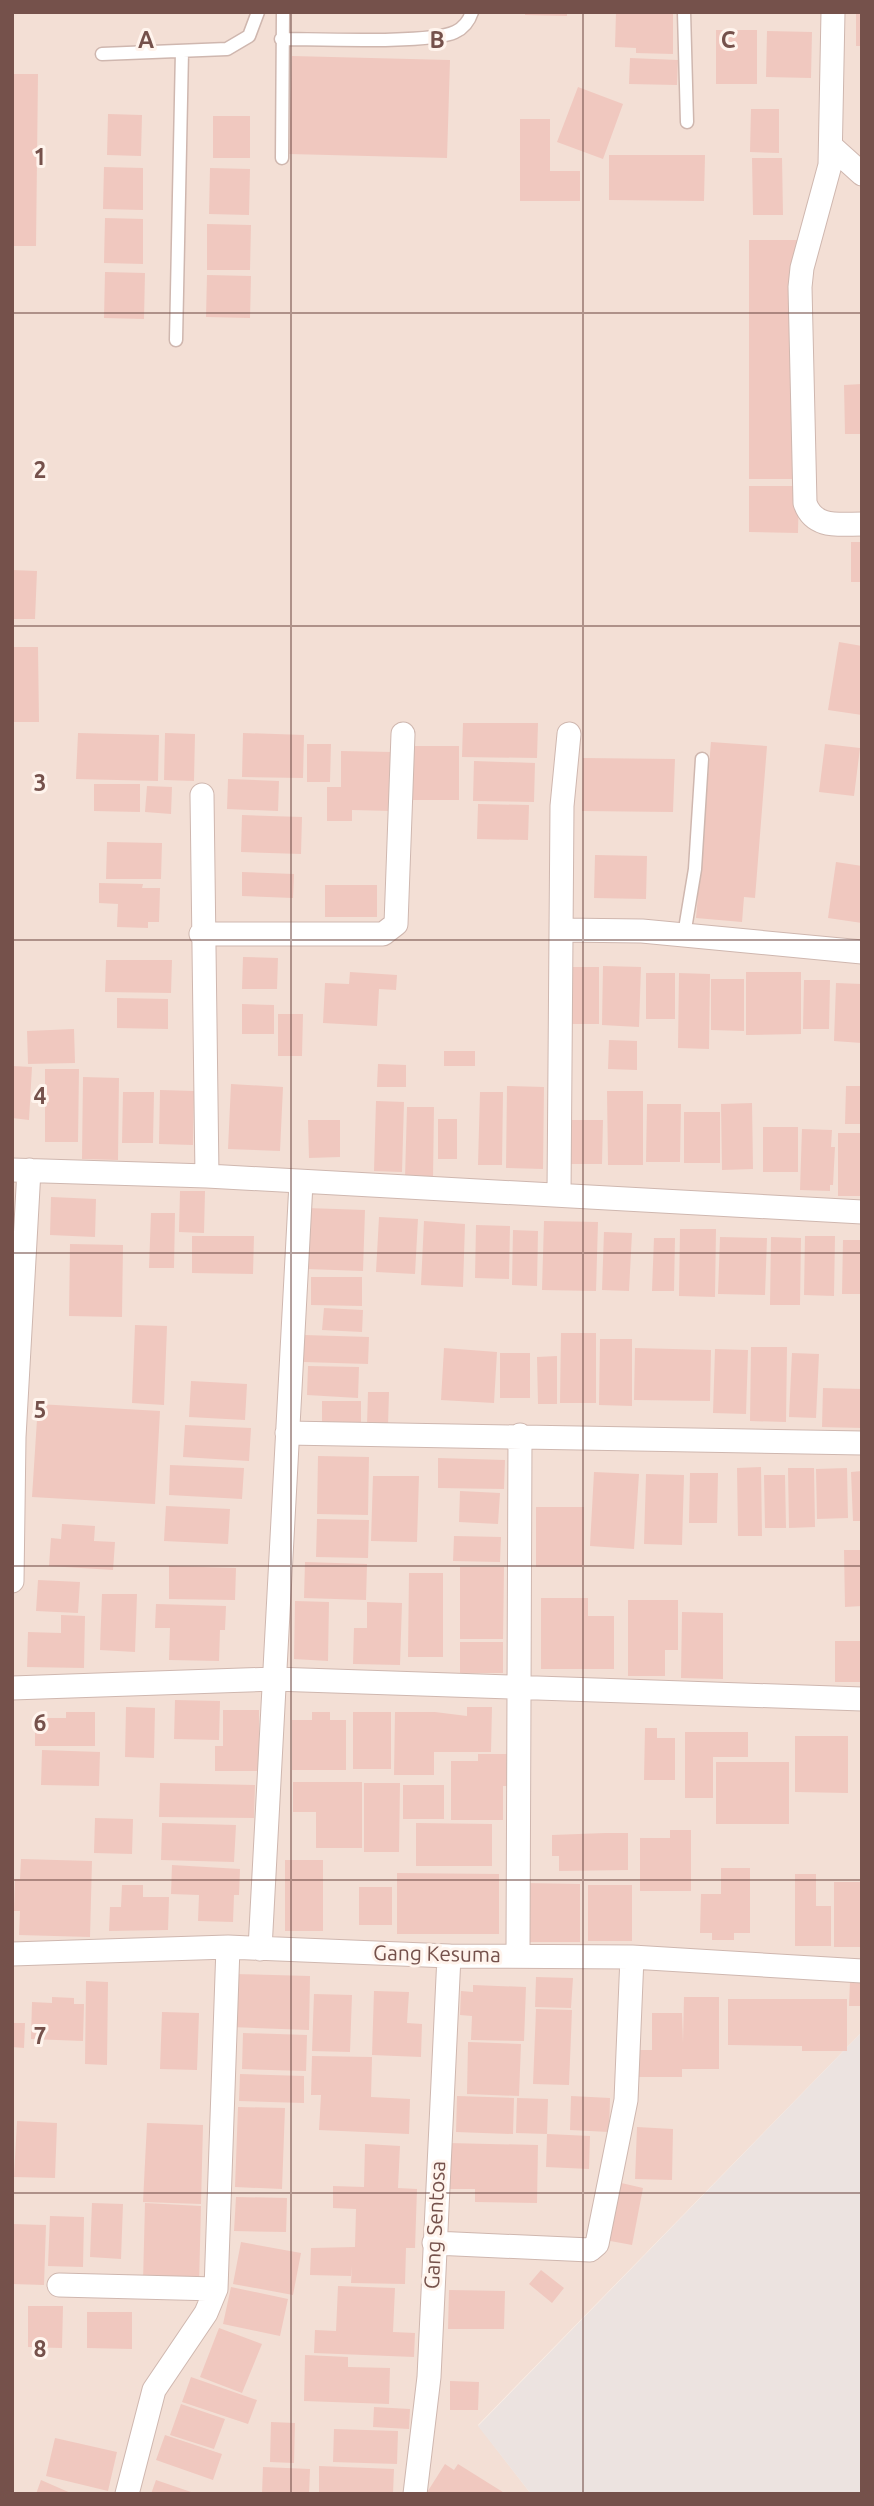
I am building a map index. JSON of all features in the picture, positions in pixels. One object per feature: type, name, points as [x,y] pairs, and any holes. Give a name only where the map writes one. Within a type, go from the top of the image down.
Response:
[{"type":"street","points":[[832,12],[830,165],[802,268],[800,288],[805,503],[809,513],[818,522],[862,524]]},
{"type":"street","points":[[832,147],[862,174]]},
{"type":"street","points":[[201,934],[383,934],[390,931],[396,924],[403,734]]},
{"type":"street","points":[[559,1194],[562,806],[569,734]]},
{"type":"street","points":[[202,795],[201,934],[207,1176]]},
{"type":"street","points":[[562,930],[684,935],[862,952]]},
{"type":"street","points":[[12,1581],[13,1437],[21,1170],[207,1176],[862,1212]]},
{"type":"street","points":[[260,1949],[301,1183]]},
{"type":"street","points":[[287,1433],[862,1443]]},
{"type":"street","points":[[518,1954],[520,1435]]},
{"type":"street","points":[[12,1688],[274,1679],[520,1685],[862,1699]]},
{"type":"street","points":[[127,2494],[154,2390],[206,2313],[216,2289],[228,1947]]},
{"type":"street","name":"Gang Kesuma","points":[[12,1954],[228,1947],[449,1956],[518,1954],[632,1957],[862,1971]]},
{"type":"street","name":"Gang Sentosa","points":[[415,2494],[429,2376],[449,1956]]},
{"type":"street","points":[[434,2243],[590,2250],[597,2244],[626,2100],[632,1957]]},
{"type":"street","points":[[59,2285],[216,2289]]},
{"type":"lane","points":[[102,54],[227,49],[241,43],[254,27],[258,12]]},
{"type":"lane","points":[[282,158],[283,12]]},
{"type":"lane","points":[[281,39],[407,38],[453,34],[465,26],[472,12]]},
{"type":"lane","points":[[684,12],[687,122]]},
{"type":"lane","points":[[176,340],[182,51]]},
{"type":"lane","points":[[684,935],[695,869],[702,759]]},
{"type":"shaded area","points":[[12,12],[862,12],[862,2032],[478,2425],[531,2494],[12,2494]]},
{"type":"shaded area","points":[[862,2032],[862,2494],[531,2494],[478,2426]]},
{"type":"building","points":[[525,12],[567,12],[567,16],[525,15]]},
{"type":"building","points":[[616,12],[673,12],[673,54],[636,53],[636,48],[615,47]]},
{"type":"building","points":[[856,12],[862,12],[862,46],[856,46]]},
{"type":"building","points":[[716,30],[757,30],[757,84],[716,84]]},
{"type":"building","points":[[767,31],[812,32],[811,78],[766,77]]},
{"type":"building","points":[[292,56],[450,60],[447,158],[289,154]]},
{"type":"building","points":[[630,58],[678,60],[677,85],[629,84]]},
{"type":"building","points":[[12,74],[38,74],[36,246],[12,246]]},
{"type":"building","points":[[578,87],[623,104],[603,159],[557,142]]},
{"type":"building","points":[[751,109],[779,109],[779,153],[750,152]]},
{"type":"building","points":[[108,114],[142,115],[141,156],[107,155]]},
{"type":"building","points":[[213,116],[250,116],[250,158],[213,158]]},
{"type":"building","points":[[520,119],[550,119],[550,171],[580,171],[580,201],[520,201]]},
{"type":"building","points":[[609,155],[705,155],[704,201],[609,200]]},
{"type":"building","points":[[752,158],[782,158],[783,215],[753,215]]},
{"type":"building","points":[[104,167],[143,168],[143,210],[103,209]]},
{"type":"building","points":[[210,168],[250,169],[249,215],[209,214]]},
{"type":"building","points":[[105,218],[143,219],[143,264],[104,263]]},
{"type":"building","points":[[207,224],[251,225],[250,270],[207,270]]},
{"type":"building","points":[[749,240],[797,240],[797,479],[749,479]]},
{"type":"building","points":[[105,272],[145,273],[144,319],[104,318]]},
{"type":"building","points":[[207,275],[251,276],[250,318],[206,317]]},
{"type":"building","points":[[862,384],[862,434],[845,434],[844,385]]},
{"type":"building","points":[[749,486],[799,486],[798,533],[749,532]]},
{"type":"building","points":[[851,542],[862,542],[862,582],[851,582]]},
{"type":"building","points":[[12,570],[37,571],[35,619],[12,619]]},
{"type":"building","points":[[839,642],[862,646],[862,715],[828,710]]},
{"type":"building","points":[[12,647],[38,647],[39,722],[12,722]]},
{"type":"building","points":[[463,723],[538,723],[537,758],[462,757]]},
{"type":"building","points":[[78,733],[159,735],[158,781],[76,779]]},
{"type":"building","points":[[165,733],[195,734],[194,781],[164,780]]},
{"type":"building","points":[[243,733],[304,735],[303,778],[242,777]]},
{"type":"building","points":[[711,742],[767,746],[755,898],[744,897],[742,922],[696,918]]},
{"type":"building","points":[[307,744],[331,744],[330,782],[307,782]]},
{"type":"building","points":[[825,744],[860,748],[854,796],[819,792]]},
{"type":"building","points":[[413,746],[459,746],[459,800],[413,800]]},
{"type":"building","points":[[341,751],[392,752],[391,811],[352,810],[352,821],[327,821],[327,787],[341,787]]},
{"type":"building","points":[[583,758],[675,759],[673,812],[582,811]]},
{"type":"building","points":[[474,761],[535,763],[534,802],[473,801]]},
{"type":"building","points":[[228,779],[279,781],[278,811],[227,809]]},
{"type":"building","points":[[94,784],[140,784],[140,812],[94,811]]},
{"type":"building","points":[[147,786],[172,787],[171,814],[145,812]]},
{"type":"building","points":[[478,804],[529,805],[528,840],[477,839]]},
{"type":"building","points":[[242,815],[302,817],[301,854],[241,852]]},
{"type":"building","points":[[107,842],[162,843],[161,879],[106,879]]},
{"type":"building","points":[[595,855],[647,856],[646,899],[594,898]]},
{"type":"building","points":[[836,862],[862,866],[862,923],[828,918]]},
{"type":"building","points":[[242,872],[294,874],[293,898],[242,896]]},
{"type":"building","points":[[99,883],[143,884],[142,888],[160,888],[159,922],[148,922],[148,928],[117,927],[118,904],[99,903]]},
{"type":"building","points":[[325,885],[377,885],[377,917],[325,917]]},
{"type":"building","points":[[243,957],[278,958],[277,989],[242,989]]},
{"type":"building","points":[[106,960],[172,960],[171,993],[105,992]]},
{"type":"building","points":[[603,966],[641,967],[639,1027],[602,1025]]},
{"type":"building","points":[[566,967],[599,967],[599,1024],[567,1024]]},
{"type":"building","points":[[350,972],[397,975],[396,990],[379,989],[377,1026],[323,1023],[325,983],[349,984]]},
{"type":"building","points":[[746,972],[801,972],[801,1034],[746,1035]]},
{"type":"building","points":[[646,973],[675,973],[675,1019],[646,1019]]},
{"type":"building","points":[[679,973],[710,974],[709,1049],[678,1048]]},
{"type":"building","points":[[711,979],[744,979],[744,1031],[711,1030]]},
{"type":"building","points":[[804,980],[830,980],[829,1029],[803,1029]]},
{"type":"building","points":[[836,983],[862,984],[862,1043],[834,1041]]},
{"type":"building","points":[[117,998],[168,999],[168,1029],[117,1028]]},
{"type":"building","points":[[242,1004],[274,1005],[274,1034],[242,1034]]},
{"type":"building","points":[[278,1014],[303,1014],[302,1056],[278,1056]]},
{"type":"building","points":[[74,1029],[75,1063],[28,1064],[27,1031]]},
{"type":"building","points":[[609,1040],[637,1041],[637,1070],[608,1069]]},
{"type":"building","points":[[444,1051],[475,1051],[475,1066],[444,1066]]},
{"type":"building","points":[[378,1064],[406,1065],[406,1087],[377,1087]]},
{"type":"building","points":[[12,1066],[32,1067],[29,1120],[12,1118]]},
{"type":"building","points":[[45,1069],[79,1069],[78,1142],[45,1142]]},
{"type":"building","points":[[83,1077],[119,1078],[118,1160],[82,1159]]},
{"type":"building","points":[[231,1084],[283,1087],[280,1151],[228,1149]]},
{"type":"building","points":[[507,1086],[544,1087],[543,1169],[506,1168]]},
{"type":"building","points":[[846,1086],[862,1086],[862,1124],[845,1124]]},
{"type":"building","points":[[160,1090],[194,1091],[193,1145],[159,1144]]},
{"type":"building","points":[[607,1091],[643,1091],[643,1165],[608,1165]]},
{"type":"building","points":[[123,1092],[154,1092],[153,1143],[122,1143]]},
{"type":"building","points":[[480,1092],[503,1092],[502,1165],[478,1165]]},
{"type":"building","points":[[376,1101],[404,1102],[402,1172],[374,1171]]},
{"type":"building","points":[[752,1103],[753,1169],[722,1170],[721,1104]]},
{"type":"building","points":[[647,1104],[681,1104],[680,1162],[646,1162]]},
{"type":"building","points":[[407,1107],[434,1107],[433,1179],[405,1178]]},
{"type":"building","points":[[684,1112],[720,1112],[720,1163],[684,1163]]},
{"type":"building","points":[[438,1119],[457,1119],[457,1159],[438,1159]]},
{"type":"building","points":[[308,1120],[340,1120],[340,1157],[309,1158]]},
{"type":"building","points":[[568,1120],[603,1120],[602,1164],[567,1164]]},
{"type":"building","points":[[763,1127],[798,1127],[798,1172],[763,1172]]},
{"type":"building","points":[[802,1129],[832,1130],[831,1147],[835,1147],[833,1185],[830,1185],[830,1191],[800,1190]]},
{"type":"building","points":[[838,1133],[862,1133],[862,1196],[838,1196]]},
{"type":"building","points":[[180,1191],[205,1191],[204,1233],[179,1232]]},
{"type":"building","points":[[51,1197],[96,1199],[95,1237],[50,1235]]},
{"type":"building","points":[[307,1208],[365,1210],[363,1271],[306,1269]]},
{"type":"building","points":[[151,1213],[175,1213],[174,1268],[149,1268]]},
{"type":"building","points":[[379,1217],[418,1219],[415,1274],[376,1272]]},
{"type":"building","points":[[424,1221],[465,1224],[463,1287],[421,1285]]},
{"type":"building","points":[[544,1221],[598,1222],[596,1291],[542,1290]]},
{"type":"building","points":[[476,1225],[510,1226],[509,1279],[475,1278]]},
{"type":"building","points":[[680,1229],[716,1229],[715,1297],[679,1296]]},
{"type":"building","points":[[513,1230],[538,1231],[537,1286],[512,1285]]},
{"type":"building","points":[[604,1232],[632,1233],[629,1291],[602,1290]]},
{"type":"building","points":[[192,1236],[254,1236],[253,1274],[192,1273]]},
{"type":"building","points":[[805,1236],[835,1236],[834,1296],[804,1295]]},
{"type":"building","points":[[720,1237],[767,1238],[765,1295],[718,1294]]},
{"type":"building","points":[[771,1237],[801,1238],[800,1305],[770,1305]]},
{"type":"building","points":[[654,1238],[675,1238],[674,1291],[652,1291]]},
{"type":"building","points":[[843,1240],[862,1240],[862,1294],[842,1294]]},
{"type":"building","points":[[70,1244],[123,1245],[122,1317],[69,1316]]},
{"type":"building","points":[[311,1277],[362,1277],[362,1306],[311,1305]]},
{"type":"building","points":[[324,1308],[363,1310],[362,1332],[322,1330]]},
{"type":"building","points":[[135,1325],[167,1326],[164,1405],[132,1403]]},
{"type":"building","points":[[561,1333],[596,1333],[596,1403],[560,1403]]},
{"type":"building","points":[[304,1335],[369,1337],[368,1364],[304,1362]]},
{"type":"building","points":[[600,1339],[632,1339],[632,1406],[599,1405]]},
{"type":"building","points":[[751,1347],[787,1347],[786,1422],[750,1421]]},
{"type":"building","points":[[444,1348],[497,1352],[494,1403],[441,1400]]},
{"type":"building","points":[[635,1348],[711,1350],[710,1401],[634,1400]]},
{"type":"building","points":[[715,1349],[748,1350],[746,1414],[713,1413]]},
{"type":"building","points":[[500,1353],[530,1353],[530,1398],[500,1398]]},
{"type":"building","points":[[792,1353],[819,1354],[816,1418],[789,1417]]},
{"type":"building","points":[[557,1356],[557,1404],[538,1404],[537,1357]]},
{"type":"building","points":[[308,1366],[359,1367],[358,1398],[307,1395]]},
{"type":"building","points":[[191,1381],[247,1384],[245,1420],[189,1417]]},
{"type":"building","points":[[823,1388],[862,1389],[862,1428],[822,1427]]},
{"type":"building","points":[[368,1392],[389,1392],[388,1426],[367,1425]]},
{"type":"building","points":[[322,1401],[361,1401],[361,1424],[322,1424]]},
{"type":"building","points":[[38,1404],[160,1411],[155,1504],[32,1497]]},
{"type":"building","points":[[185,1425],[251,1428],[249,1461],[183,1457]]},
{"type":"building","points":[[318,1456],[369,1457],[368,1515],[317,1514]]},
{"type":"building","points":[[438,1458],[505,1460],[504,1489],[438,1488]]},
{"type":"building","points":[[170,1465],[244,1468],[242,1499],[169,1495]]},
{"type":"building","points":[[761,1467],[762,1536],[738,1536],[737,1468]]},
{"type":"building","points":[[788,1468],[814,1468],[815,1527],[789,1528]]},
{"type":"building","points":[[847,1468],[848,1518],[817,1519],[816,1469]]},
{"type":"building","points":[[862,1471],[862,1521],[853,1521],[851,1472]]},
{"type":"building","points":[[594,1472],[639,1474],[634,1549],[590,1546]]},
{"type":"building","points":[[690,1473],[718,1473],[717,1523],[689,1523]]},
{"type":"building","points":[[646,1474],[684,1475],[682,1545],[644,1544]]},
{"type":"building","points":[[764,1475],[785,1475],[786,1528],[765,1528]]},
{"type":"building","points":[[373,1476],[419,1476],[417,1542],[371,1541]]},
{"type":"building","points":[[460,1491],[500,1493],[498,1524],[459,1522]]},
{"type":"building","points":[[166,1506],[230,1509],[228,1544],[164,1541]]},
{"type":"building","points":[[536,1507],[584,1507],[584,1567],[536,1567]]},
{"type":"building","points":[[317,1519],[369,1520],[368,1558],[316,1557]]},
{"type":"building","points":[[62,1524],[95,1526],[94,1541],[115,1542],[113,1570],[49,1566],[51,1538],[61,1539]]},
{"type":"building","points":[[454,1536],[501,1537],[500,1562],[453,1561]]},
{"type":"building","points":[[844,1550],[862,1550],[862,1606],[845,1607]]},
{"type":"building","points":[[305,1562],[367,1564],[366,1600],[304,1598]]},
{"type":"building","points":[[169,1566],[236,1568],[235,1600],[169,1599]]},
{"type":"building","points":[[460,1567],[504,1567],[503,1639],[460,1639]]},
{"type":"building","points":[[409,1573],[443,1573],[443,1657],[408,1657]]},
{"type":"building","points":[[38,1580],[80,1582],[78,1613],[36,1611]]},
{"type":"building","points":[[102,1594],[137,1594],[135,1652],[100,1650]]},
{"type":"building","points":[[541,1598],[588,1598],[588,1616],[614,1616],[614,1669],[541,1669]]},
{"type":"building","points":[[628,1600],[678,1600],[678,1650],[665,1650],[665,1676],[628,1676]]},
{"type":"building","points":[[295,1601],[329,1602],[328,1661],[294,1659]]},
{"type":"building","points":[[367,1602],[402,1603],[400,1665],[353,1664],[354,1628],[367,1628]]},
{"type":"building","points":[[156,1604],[226,1606],[225,1630],[220,1630],[219,1661],[169,1660],[170,1628],[155,1628]]},
{"type":"building","points":[[682,1612],[723,1613],[723,1679],[681,1678]]},
{"type":"building","points":[[61,1615],[85,1616],[84,1668],[27,1667],[28,1632],[61,1633]]},
{"type":"building","points":[[835,1641],[862,1641],[862,1682],[835,1682]]},
{"type":"building","points":[[460,1642],[503,1642],[503,1673],[460,1673]]},
{"type":"building","points":[[175,1700],[220,1701],[219,1740],[174,1739]]},
{"type":"building","points":[[126,1707],[155,1708],[154,1758],[125,1757]]},
{"type":"building","points":[[467,1707],[492,1707],[491,1752],[434,1752],[434,1775],[394,1775],[395,1712],[435,1712],[467,1716]]},
{"type":"building","points":[[223,1710],[259,1710],[259,1771],[215,1771],[215,1746],[223,1746]]},
{"type":"building","points":[[66,1712],[95,1712],[95,1746],[35,1746],[35,1718],[66,1718]]},
{"type":"building","points":[[312,1712],[330,1712],[330,1720],[346,1720],[346,1770],[292,1770],[292,1720],[312,1720]]},
{"type":"building","points":[[353,1712],[391,1712],[391,1769],[353,1769]]},
{"type":"building","points":[[645,1728],[657,1728],[657,1738],[675,1738],[675,1780],[644,1780]]},
{"type":"building","points":[[685,1732],[748,1732],[748,1757],[713,1757],[713,1798],[685,1798]]},
{"type":"building","points":[[795,1736],[848,1736],[848,1793],[795,1792]]},
{"type":"building","points":[[42,1750],[100,1752],[99,1786],[41,1785]]},
{"type":"building","points":[[478,1754],[510,1754],[509,1786],[503,1786],[503,1820],[451,1820],[451,1761],[478,1761]]},
{"type":"building","points":[[716,1762],[789,1762],[789,1824],[716,1824]]},
{"type":"building","points":[[293,1782],[362,1782],[362,1848],[316,1848],[316,1812],[293,1812]]},
{"type":"building","points":[[160,1783],[255,1785],[254,1818],[159,1817]]},
{"type":"building","points":[[364,1783],[400,1783],[399,1852],[364,1852]]},
{"type":"building","points":[[403,1785],[444,1785],[444,1819],[403,1819]]},
{"type":"building","points":[[95,1818],[133,1819],[132,1854],[94,1853]]},
{"type":"building","points":[[162,1823],[236,1825],[234,1862],[161,1860]]},
{"type":"building","points":[[416,1823],[492,1824],[492,1866],[416,1866]]},
{"type":"building","points":[[670,1830],[691,1830],[691,1891],[640,1891],[640,1838],[670,1838]]},
{"type":"building","points":[[628,1833],[628,1870],[559,1871],[559,1856],[552,1856],[552,1835]]},
{"type":"building","points":[[21,1859],[92,1861],[90,1937],[19,1935],[20,1911],[14,1911],[15,1879],[20,1879]]},
{"type":"building","points":[[285,1860],[323,1860],[323,1931],[285,1931]]},
{"type":"building","points":[[172,1865],[240,1869],[239,1895],[234,1895],[233,1922],[198,1921],[199,1895],[171,1894]]},
{"type":"building","points":[[721,1868],[750,1868],[750,1933],[734,1933],[734,1940],[712,1940],[712,1933],[700,1933],[701,1894],[721,1894]]},
{"type":"building","points":[[397,1873],[499,1874],[499,1934],[397,1934]]},
{"type":"building","points":[[795,1874],[816,1874],[816,1906],[831,1906],[831,1946],[795,1946]]},
{"type":"building","points":[[834,1882],[862,1882],[862,1947],[834,1947]]},
{"type":"building","points":[[524,1883],[580,1884],[580,1942],[524,1942]]},
{"type":"building","points":[[122,1885],[143,1885],[143,1897],[169,1897],[168,1930],[109,1931],[110,1907],[121,1907]]},
{"type":"building","points":[[588,1885],[632,1885],[632,1941],[588,1941]]},
{"type":"building","points":[[359,1887],[392,1887],[392,1925],[359,1925]]},
{"type":"building","points":[[233,1974],[310,1976],[309,2030],[231,2027]]},
{"type":"building","points":[[536,1977],[573,1978],[571,2008],[535,2007]]},
{"type":"building","points":[[86,1981],[108,1982],[107,2065],[85,2064]]},
{"type":"building","points":[[850,1981],[862,1981],[862,2006],[849,2006]]},
{"type":"building","points":[[473,1985],[526,1987],[524,2041],[471,2040],[472,2016],[460,2015],[461,1991],[473,1992]]},
{"type":"building","points":[[374,1991],[409,1992],[407,2023],[422,2024],[421,2057],[372,2055]]},
{"type":"building","points":[[314,1994],[352,1995],[350,2052],[312,2051]]},
{"type":"building","points":[[52,1997],[74,1998],[74,2004],[84,2004],[83,2041],[31,2039],[32,2002],[52,2003]]},
{"type":"building","points":[[684,1997],[719,1997],[719,2069],[682,2069],[682,2077],[638,2077],[638,2050],[652,2050],[652,2013],[682,2013],[683,2043]]},
{"type":"building","points":[[728,1999],[847,1999],[847,2051],[802,2051],[802,2046],[728,2045]]},
{"type":"building","points":[[536,2009],[572,2010],[569,2085],[533,2084]]},
{"type":"building","points":[[162,2012],[199,2013],[197,2070],[160,2069]]},
{"type":"building","points":[[12,2023],[25,2023],[24,2048],[12,2047]]},
{"type":"building","points":[[243,2033],[307,2035],[306,2071],[242,2069]]},
{"type":"building","points":[[468,2042],[521,2044],[519,2096],[467,2094]]},
{"type":"building","points":[[312,2056],[372,2057],[371,2097],[410,2099],[409,2134],[319,2130],[321,2095],[311,2095]]},
{"type":"building","points":[[240,2074],[304,2076],[304,2103],[239,2101]]},
{"type":"building","points":[[457,2096],[514,2098],[513,2134],[456,2132]]},
{"type":"building","points":[[571,2096],[610,2098],[609,2132],[570,2130]]},
{"type":"building","points":[[517,2098],[548,2099],[547,2134],[516,2133]]},
{"type":"building","points":[[238,2107],[285,2108],[282,2189],[235,2187]]},
{"type":"building","points":[[17,2121],[57,2123],[55,2178],[14,2177]]},
{"type":"building","points":[[147,2123],[203,2125],[201,2204],[143,2202]]},
{"type":"building","points":[[637,2127],[673,2129],[672,2180],[635,2179]]},
{"type":"building","points":[[547,2134],[590,2136],[589,2169],[546,2167]]},
{"type":"building","points":[[448,2143],[538,2145],[537,2203],[475,2202],[475,2189],[447,2189]]},
{"type":"building","points":[[365,2144],[400,2146],[398,2188],[417,2189],[415,2248],[406,2248],[405,2284],[351,2283],[352,2265],[351,2276],[310,2275],[311,2248],[355,2247],[356,2209],[333,2208],[333,2186],[364,2187]]},
{"type":"building","points":[[617,2182],[643,2188],[632,2245],[605,2240]]},
{"type":"building","points":[[236,2197],[287,2198],[286,2232],[234,2231]]},
{"type":"building","points":[[92,2203],[123,2204],[121,2259],[90,2257]]},
{"type":"building","points":[[145,2203],[201,2206],[199,2284],[143,2282]]},
{"type":"building","points":[[50,2216],[84,2217],[83,2267],[48,2266]]},
{"type":"building","points":[[12,2224],[46,2225],[44,2285],[12,2284]]},
{"type":"building","points":[[241,2242],[301,2253],[293,2295],[233,2284]]},
{"type":"building","points":[[541,2270],[564,2288],[552,2303],[529,2284]]},
{"type":"building","points":[[338,2286],[395,2288],[393,2332],[415,2333],[414,2357],[314,2353],[315,2330],[336,2331]]},
{"type":"building","points":[[231,2287],[288,2299],[280,2336],[223,2324]]},
{"type":"building","points":[[449,2290],[505,2291],[504,2329],[448,2329]]},
{"type":"building","points":[[28,2306],[63,2306],[62,2348],[28,2347]]},
{"type":"building","points":[[87,2312],[132,2312],[132,2349],[87,2348]]},
{"type":"building","points":[[219,2328],[262,2344],[242,2393],[200,2377]]},
{"type":"building","points":[[305,2355],[348,2357],[348,2367],[390,2368],[389,2404],[304,2401]]},
{"type":"building","points":[[191,2377],[257,2400],[248,2424],[182,2402]]},
{"type":"building","points":[[450,2381],[479,2382],[478,2410],[450,2410]]},
{"type":"building","points":[[181,2404],[225,2419],[214,2449],[170,2435]]},
{"type":"building","points":[[374,2407],[410,2409],[409,2429],[373,2427]]},
{"type":"building","points":[[271,2422],[295,2423],[294,2463],[270,2462]]},
{"type":"building","points":[[334,2429],[398,2431],[397,2464],[333,2462]]},
{"type":"building","points":[[165,2435],[222,2454],[213,2480],[156,2460]]},
{"type":"building","points":[[55,2438],[117,2452],[108,2491],[46,2476]]},
{"type":"building","points":[[445,2464],[454,2470],[458,2464],[506,2494],[426,2494]]},
{"type":"building","points":[[319,2466],[394,2469],[393,2494],[319,2494]]},
{"type":"building","points":[[263,2467],[310,2469],[309,2494],[262,2494]]},
{"type":"building","points":[[41,2480],[73,2494],[36,2494]]},
{"type":"building","points":[[156,2480],[194,2493],[151,2494]]}]
